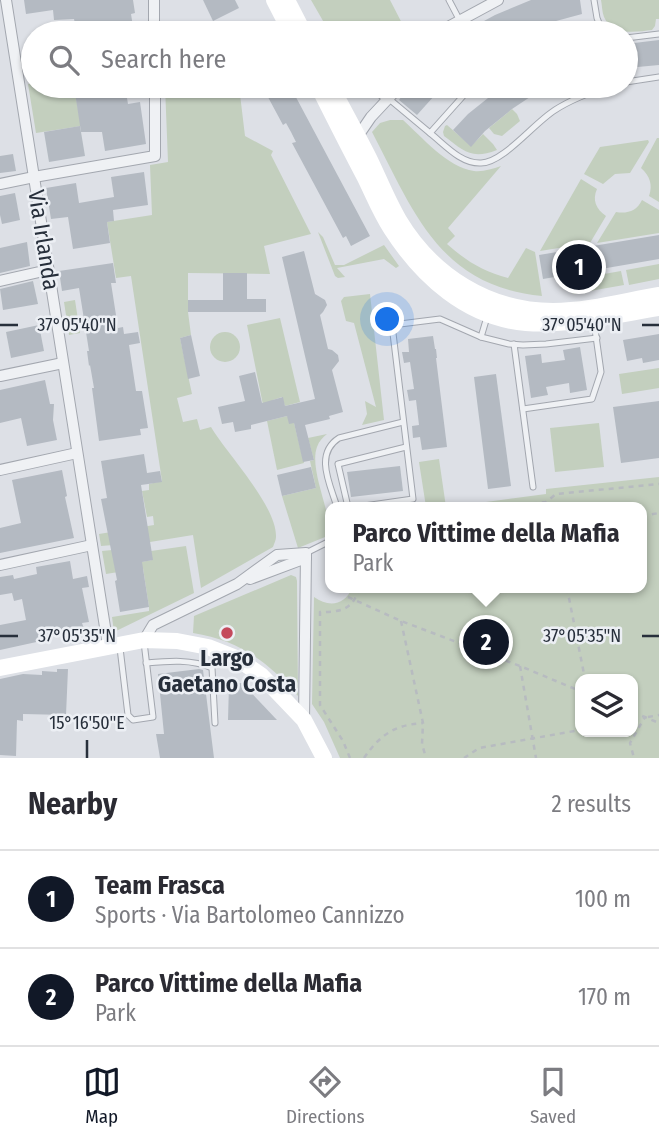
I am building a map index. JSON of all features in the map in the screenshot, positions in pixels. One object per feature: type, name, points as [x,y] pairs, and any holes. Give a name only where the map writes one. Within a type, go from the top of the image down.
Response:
[{"type":"street","name":"Via Irlanda","points":[[5,0],[21,98]]},
{"type":"street","points":[[154,0],[154,21]]},
{"type":"street","points":[[274,0],[285,21]]},
{"type":"street","points":[[287,0],[298,21]]},
{"type":"street","points":[[460,21],[498,0]]},
{"type":"street","name":"Via Irlanda","points":[[21,98],[92,545],[114,645]]},
{"type":"street","points":[[0,184],[155,156],[155,98]]},
{"type":"street","points":[[335,98],[390,227],[420,268],[442,289],[460,301],[488,314],[524,323],[549,324],[659,308]]},
{"type":"street","points":[[337,98],[400,220],[425,255],[447,276],[466,288],[509,306],[555,311],[659,295]]},
{"type":"street","points":[[358,136],[388,98]]},
{"type":"street","points":[[0,281],[48,270]]},
{"type":"street","points":[[0,376],[63,363]]},
{"type":"street","points":[[0,470],[78,453]]},
{"type":"street","points":[[0,565],[92,545]]},
{"type":"street","points":[[144,640],[153,625],[237,584],[276,555],[306,555],[304,720]]},
{"type":"street","points":[[0,668],[144,640],[177,641],[208,647],[236,658],[261,675],[304,720],[324,758]]},
{"type":"lane","points":[[449,0],[460,21]]},
{"type":"lane","points":[[594,0],[598,21]]},
{"type":"lane","points":[[638,37],[659,34]]},
{"type":"lane","points":[[638,81],[659,78]]},
{"type":"lane","points":[[388,98],[454,153],[466,161],[479,163],[498,158],[556,109],[577,98]]},
{"type":"lane","points":[[430,133],[461,98]]},
{"type":"lane","points":[[481,337],[488,314]]},
{"type":"lane","points":[[392,502],[413,499],[392,325],[440,318],[481,337],[514,344],[546,344],[597,338]]},
{"type":"lane","points":[[523,409],[592,399],[601,372],[594,319]]},
{"type":"lane","points":[[514,344],[533,486]]},
{"type":"lane","points":[[336,502],[325,463],[327,449],[339,438],[402,422]]},
{"type":"lane","points":[[347,502],[338,464],[405,447]]},
{"type":"lane","points":[[306,555],[325,544]]},
{"type":"lane","points":[[114,645],[128,715],[133,720],[153,717],[144,640]]},
{"type":"lane","points":[[146,663],[193,662],[212,668],[215,723]]},
{"type":"path","points":[[546,502],[556,494],[659,484]]},
{"type":"path","points":[[350,758],[343,741],[320,705],[320,612],[338,612],[347,608],[358,593]]},
{"type":"path","points":[[568,593],[584,674]]},
{"type":"path","points":[[348,597],[401,621],[575,689]]},
{"type":"path","points":[[401,621],[423,723],[422,744],[426,758]]},
{"type":"path","points":[[520,666],[536,758]]},
{"type":"path","points":[[638,714],[659,723]]},
{"type":"path","points":[[638,719],[659,715]]},
{"type":"path","points":[[634,758],[631,743],[645,717]]},
{"type":"path","points":[[364,758],[375,743],[389,732],[408,724],[423,723]]},
{"type":"path","points":[[464,758],[479,748],[575,731]]},
{"type":"green space","points":[[311,0],[390,0],[401,21],[323,21]]},
{"type":"green space","points":[[601,0],[659,0],[659,19],[656,19],[652,30],[638,31],[638,21],[607,21]]},
{"type":"green space","points":[[30,98],[76,98],[81,126],[36,133]]},
{"type":"green space","points":[[165,98],[240,98],[245,136],[273,151],[271,155],[311,234],[264,246],[270,274],[188,273],[191,335],[180,338],[192,394],[177,398],[183,422],[197,419],[200,430],[211,427],[269,511],[276,537],[273,547],[201,588],[193,535],[101,546],[99,534],[154,525],[153,516],[147,517],[142,491],[149,490],[149,484],[162,481],[131,276],[116,278],[107,222],[152,215],[150,165],[168,162]]},
{"type":"green space","points":[[512,109],[520,121],[502,136],[494,134],[489,128]]},
{"type":"green space","points":[[403,120],[445,158],[464,169],[481,171],[501,166],[448,228],[455,236],[447,244],[476,265],[508,278],[526,248],[535,252],[542,296],[507,289],[478,277],[454,261],[434,240],[402,190],[372,132],[380,123]]},
{"type":"green space","points":[[447,125],[471,146],[483,134],[497,150],[474,154],[463,150],[444,136]]},
{"type":"green space","points":[[657,138],[659,202],[649,196],[650,181],[641,168]]},
{"type":"green space","points":[[648,140],[630,173],[615,174],[603,184],[584,174],[600,147]]},
{"type":"green space","points":[[581,179],[597,189],[596,204],[606,216],[590,243],[540,251]]},
{"type":"green space","points":[[642,200],[659,210],[659,233],[597,243],[616,212],[631,211]]},
{"type":"green space","points":[[318,232],[323,237],[335,265],[344,265],[384,245],[399,266],[396,268],[384,259],[337,268],[345,277],[338,278]]},
{"type":"green space","points":[[659,264],[659,279],[629,285],[626,270]]},
{"type":"green space","points":[[621,271],[624,285],[573,294],[570,280]]},
{"type":"green space","points":[[370,294],[384,420],[362,425],[367,414],[365,401],[376,407],[354,323],[346,321],[341,301],[344,297]]},
{"type":"green space","points":[[75,300],[80,333],[69,335],[64,302]]},
{"type":"green space","points":[[280,318],[300,402],[285,406],[282,397],[273,400],[264,410],[247,325]]},
{"type":"green space","points":[[225,332],[231,333],[239,341],[239,353],[231,361],[225,362],[219,361],[211,353],[210,347],[211,341],[219,333]]},
{"type":"green space","points":[[659,368],[659,388],[622,394],[619,374]]},
{"type":"green space","points":[[287,416],[294,423],[304,463],[277,470],[267,421]]},
{"type":"green space","points":[[599,423],[604,467],[555,472],[550,428]]},
{"type":"green space","points":[[327,434],[319,443],[315,456],[325,505],[325,537],[298,548],[282,496],[316,488],[310,461],[314,460],[308,438]]},
{"type":"green space","points":[[439,459],[445,502],[425,502],[419,462]]},
{"type":"green space","points":[[659,477],[659,758],[340,758],[324,722],[312,704],[314,597],[325,603],[336,603],[350,593],[647,593],[647,502],[486,502],[546,494],[546,489]]},
{"type":"green space","points":[[186,546],[194,593],[114,632],[112,617],[149,611],[149,607],[143,568],[106,574],[102,551],[112,550],[115,567],[152,560],[151,551]]},
{"type":"green space","points":[[291,575],[296,577],[297,581],[298,696],[252,654],[225,641],[193,633],[194,616]]},
{"type":"building","points":[[24,0],[133,0],[135,13],[131,14],[132,21],[54,20],[53,10],[26,14]]},
{"type":"building","points":[[203,0],[235,0],[239,8],[213,21]]},
{"type":"building","points":[[531,0],[580,0],[582,14],[556,21],[484,21]]},
{"type":"building","points":[[659,40],[659,65],[638,67],[638,43]]},
{"type":"building","points":[[76,98],[127,98],[128,104],[140,102],[146,144],[105,151],[102,132],[81,132]]},
{"type":"building","points":[[268,98],[296,98],[370,236],[351,246],[346,236],[343,238],[292,143],[296,142],[291,132],[286,123],[283,125]]},
{"type":"building","points":[[400,98],[432,98],[417,115],[399,100]]},
{"type":"building","points":[[488,98],[528,98],[485,131],[471,147],[453,130]]},
{"type":"building","points":[[80,126],[85,156],[49,162],[44,132]]},
{"type":"building","points":[[13,154],[16,171],[0,173],[0,156]]},
{"type":"building","points":[[144,172],[148,205],[113,210],[114,221],[107,222],[110,243],[73,249],[68,217],[51,219],[46,188],[76,183],[79,203],[114,197],[111,177]]},
{"type":"building","points":[[15,193],[20,220],[2,224],[0,196]]},
{"type":"building","points":[[659,235],[659,259],[543,279],[539,255]]},
{"type":"building","points":[[27,242],[30,266],[0,273],[0,248]]},
{"type":"building","points":[[304,251],[315,294],[325,300],[327,305],[320,315],[328,349],[338,355],[339,361],[332,370],[343,412],[329,416],[330,419],[305,425],[314,460],[303,462],[294,423],[289,424],[287,416],[235,432],[233,422],[222,424],[218,407],[245,401],[239,376],[255,372],[262,403],[283,397],[285,406],[315,399],[282,257]]},
{"type":"building","points":[[113,263],[116,283],[111,283],[118,328],[123,327],[124,334],[138,332],[140,343],[129,345],[136,391],[142,391],[148,428],[140,429],[141,435],[99,441],[79,288],[62,291],[59,271]]},
{"type":"building","points":[[223,273],[247,273],[247,299],[266,299],[266,312],[188,312],[188,300],[223,300]]},
{"type":"building","points":[[33,281],[38,304],[3,310],[0,289]]},
{"type":"building","points":[[39,325],[44,351],[11,358],[6,332]]},
{"type":"building","points":[[659,334],[659,360],[643,363],[642,358],[627,361],[623,340]]},
{"type":"building","points":[[191,335],[200,376],[188,379],[180,338]]},
{"type":"building","points":[[433,336],[447,447],[422,450],[420,437],[413,438],[412,426],[419,425],[416,400],[409,401],[407,390],[414,389],[410,362],[404,363],[402,352],[409,352],[408,339]]},
{"type":"building","points":[[580,347],[587,390],[570,393],[569,383],[546,387],[548,395],[531,398],[525,356],[541,354],[542,363],[565,360],[563,350]]},
{"type":"building","points":[[496,374],[511,486],[488,489],[474,377]]},
{"type":"building","points":[[45,380],[50,404],[54,404],[53,420],[57,440],[27,446],[21,418],[0,423],[0,390]]},
{"type":"building","points":[[659,401],[659,458],[621,463],[613,407]]},
{"type":"building","points":[[144,454],[147,473],[160,471],[162,482],[141,485],[153,560],[142,562],[149,607],[120,612],[117,580],[101,499],[107,498],[101,461]]},
{"type":"building","points":[[400,466],[403,491],[351,497],[347,472]]},
{"type":"building","points":[[311,467],[316,488],[282,496],[277,475]]},
{"type":"building","points":[[62,470],[74,538],[0,553],[0,528],[21,523],[12,480]]},
{"type":"building","points":[[70,561],[73,579],[87,576],[89,587],[82,588],[89,622],[82,623],[84,629],[40,637],[41,641],[0,650],[0,625],[26,620],[22,599],[14,601],[12,593],[0,595],[0,577],[13,575],[14,579],[37,574],[36,567]]},
{"type":"building","points":[[57,669],[68,669],[66,715],[23,714],[23,721],[17,720],[16,756],[0,755],[0,679],[23,674],[42,675],[42,671],[57,672]]},
{"type":"building","points":[[203,670],[214,758],[160,758],[156,734],[164,734],[158,674]]},
{"type":"building","points":[[242,683],[277,720],[228,720],[229,684]]},
{"type":"place","name":"Team Frasca","points":[[579,267]]},
{"type":"place","name":"Largo Gaetano Costa","points":[[227,633]]},
{"type":"place","name":"Parco Vittime della Mafia","points":[[486,642]]}]
